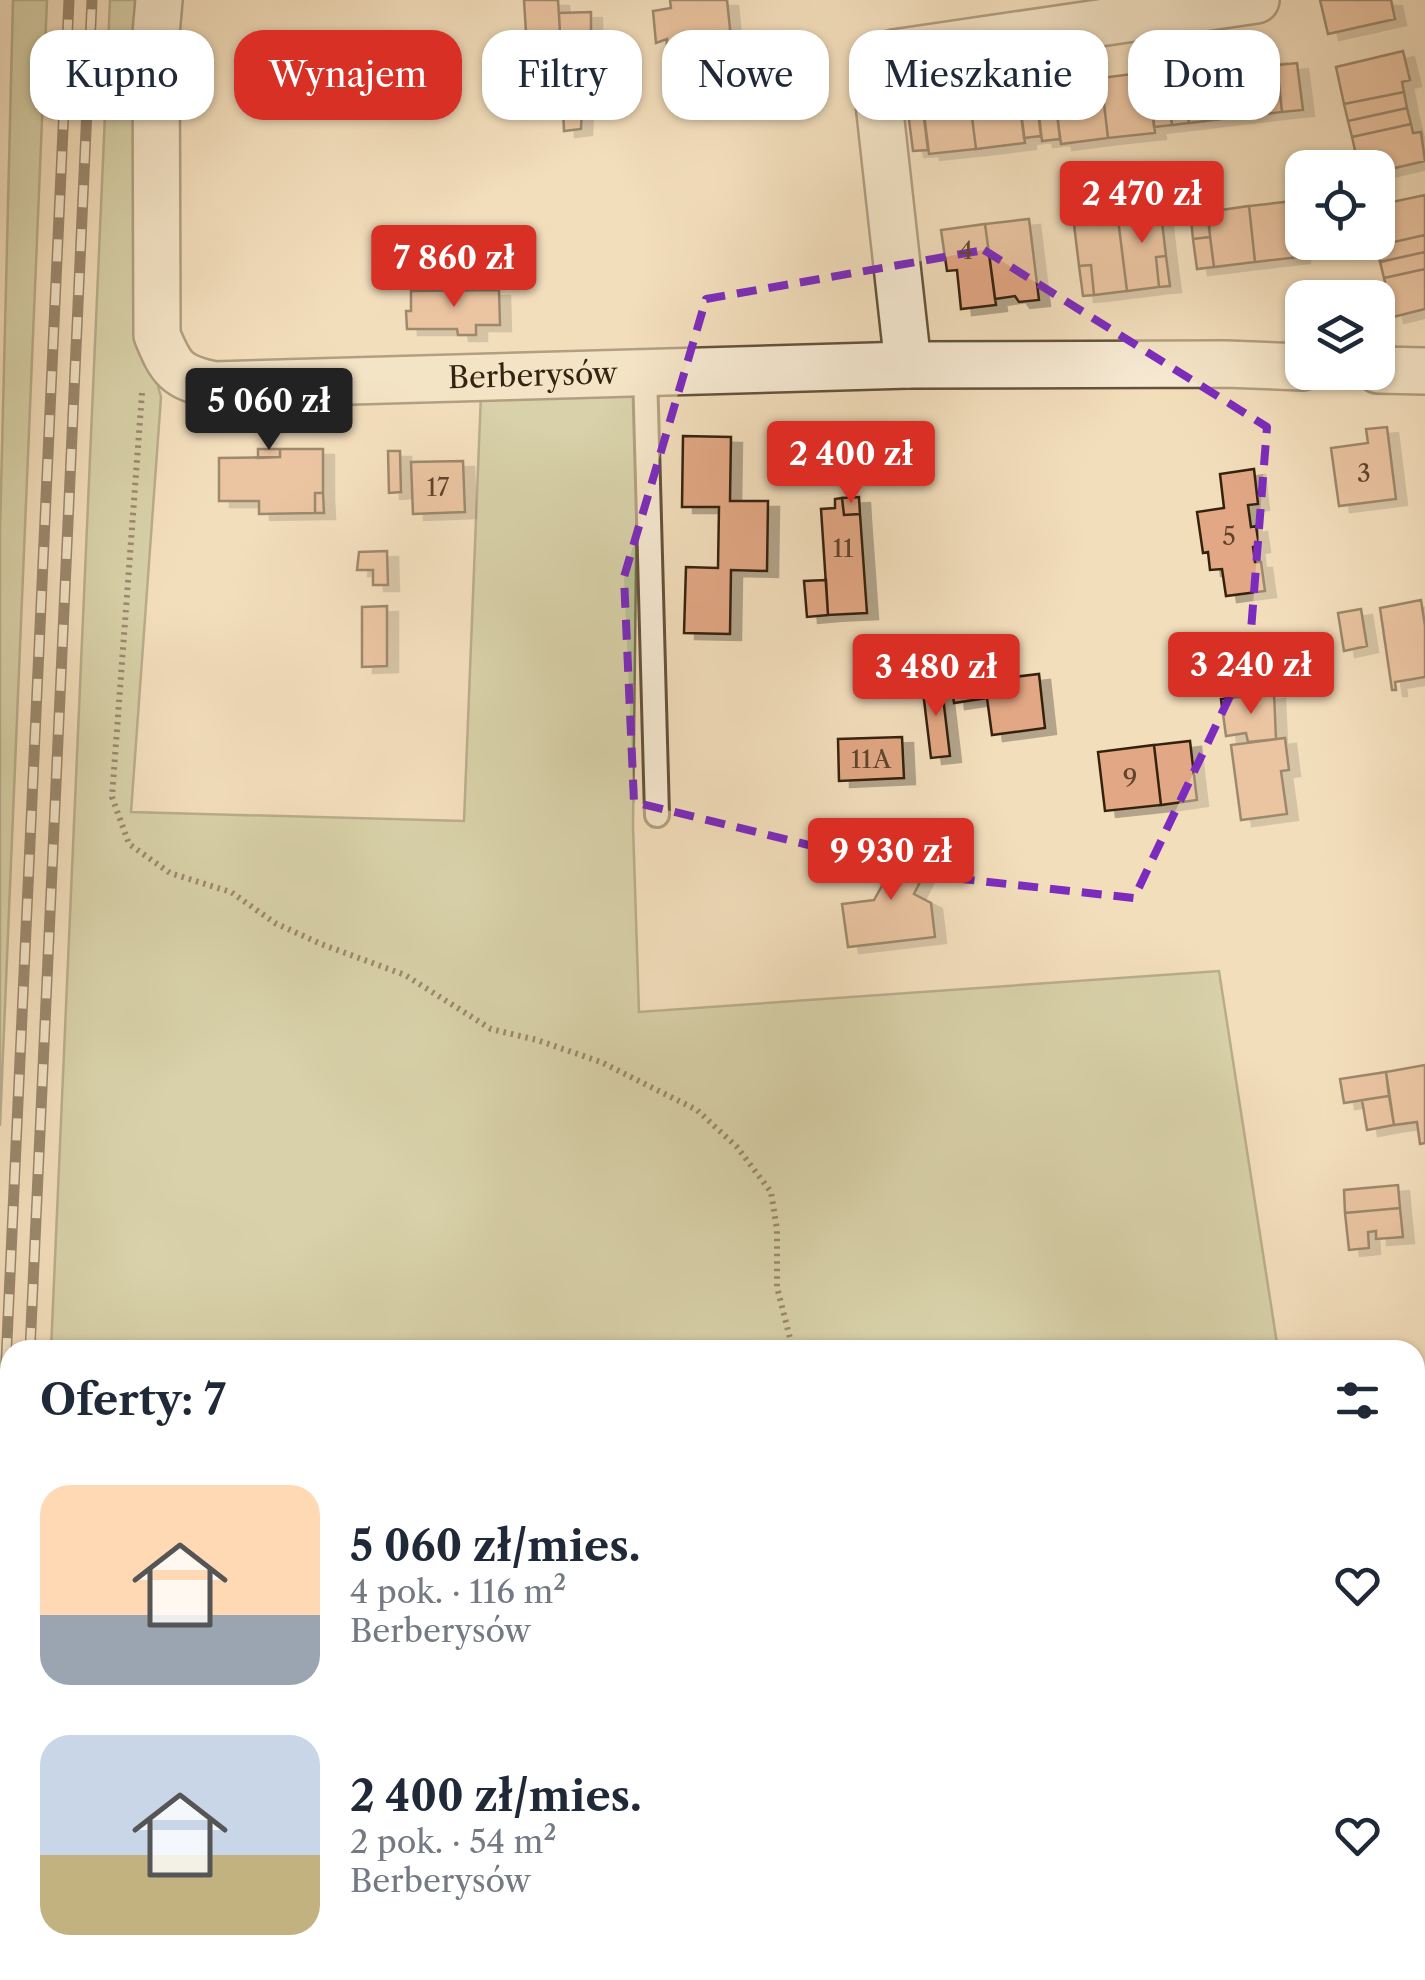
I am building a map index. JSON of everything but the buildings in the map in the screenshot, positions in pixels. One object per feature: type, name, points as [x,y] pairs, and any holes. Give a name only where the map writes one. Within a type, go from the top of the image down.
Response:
[{"type":"street","points":[[157,335],[156,34],[160,0]]},
{"type":"street","points":[[908,365],[876,76],[894,52],[1256,0]]},
{"type":"street","name":"Berberysów","points":[[157,335],[171,368],[194,381],[214,385],[908,365],[1285,366]]},
{"type":"street","points":[[1395,371],[1425,372]]},
{"type":"lane","points":[[645,372],[657,816]]},
{"type":"path","points":[[157,335],[142,392],[112,797],[129,844],[170,872],[230,892],[275,924],[405,975],[491,1029],[601,1062],[697,1110],[736,1147],[771,1192],[777,1230],[778,1288],[791,1340]]},
{"type":"highlighted area","points":[[984,250],[1267,427],[1249,656],[1134,898],[935,876],[634,802],[624,577],[706,299]]},
{"type":"green space","points":[[13,0],[47,0],[46,30],[30,30],[30,120],[42,120],[0,1126],[0,531]]},
{"type":"green space","points":[[110,0],[147,0],[147,30],[109,30]]},
{"type":"green space","points":[[105,120],[146,120],[144,335],[161,397],[131,812],[464,821],[481,394],[638,391],[633,826],[639,1012],[1219,971],[1276,1340],[51,1340]]},
{"type":"railway","points":[[7,1340],[69,0]]},
{"type":"railway","points":[[30,1340],[92,0]]}]
